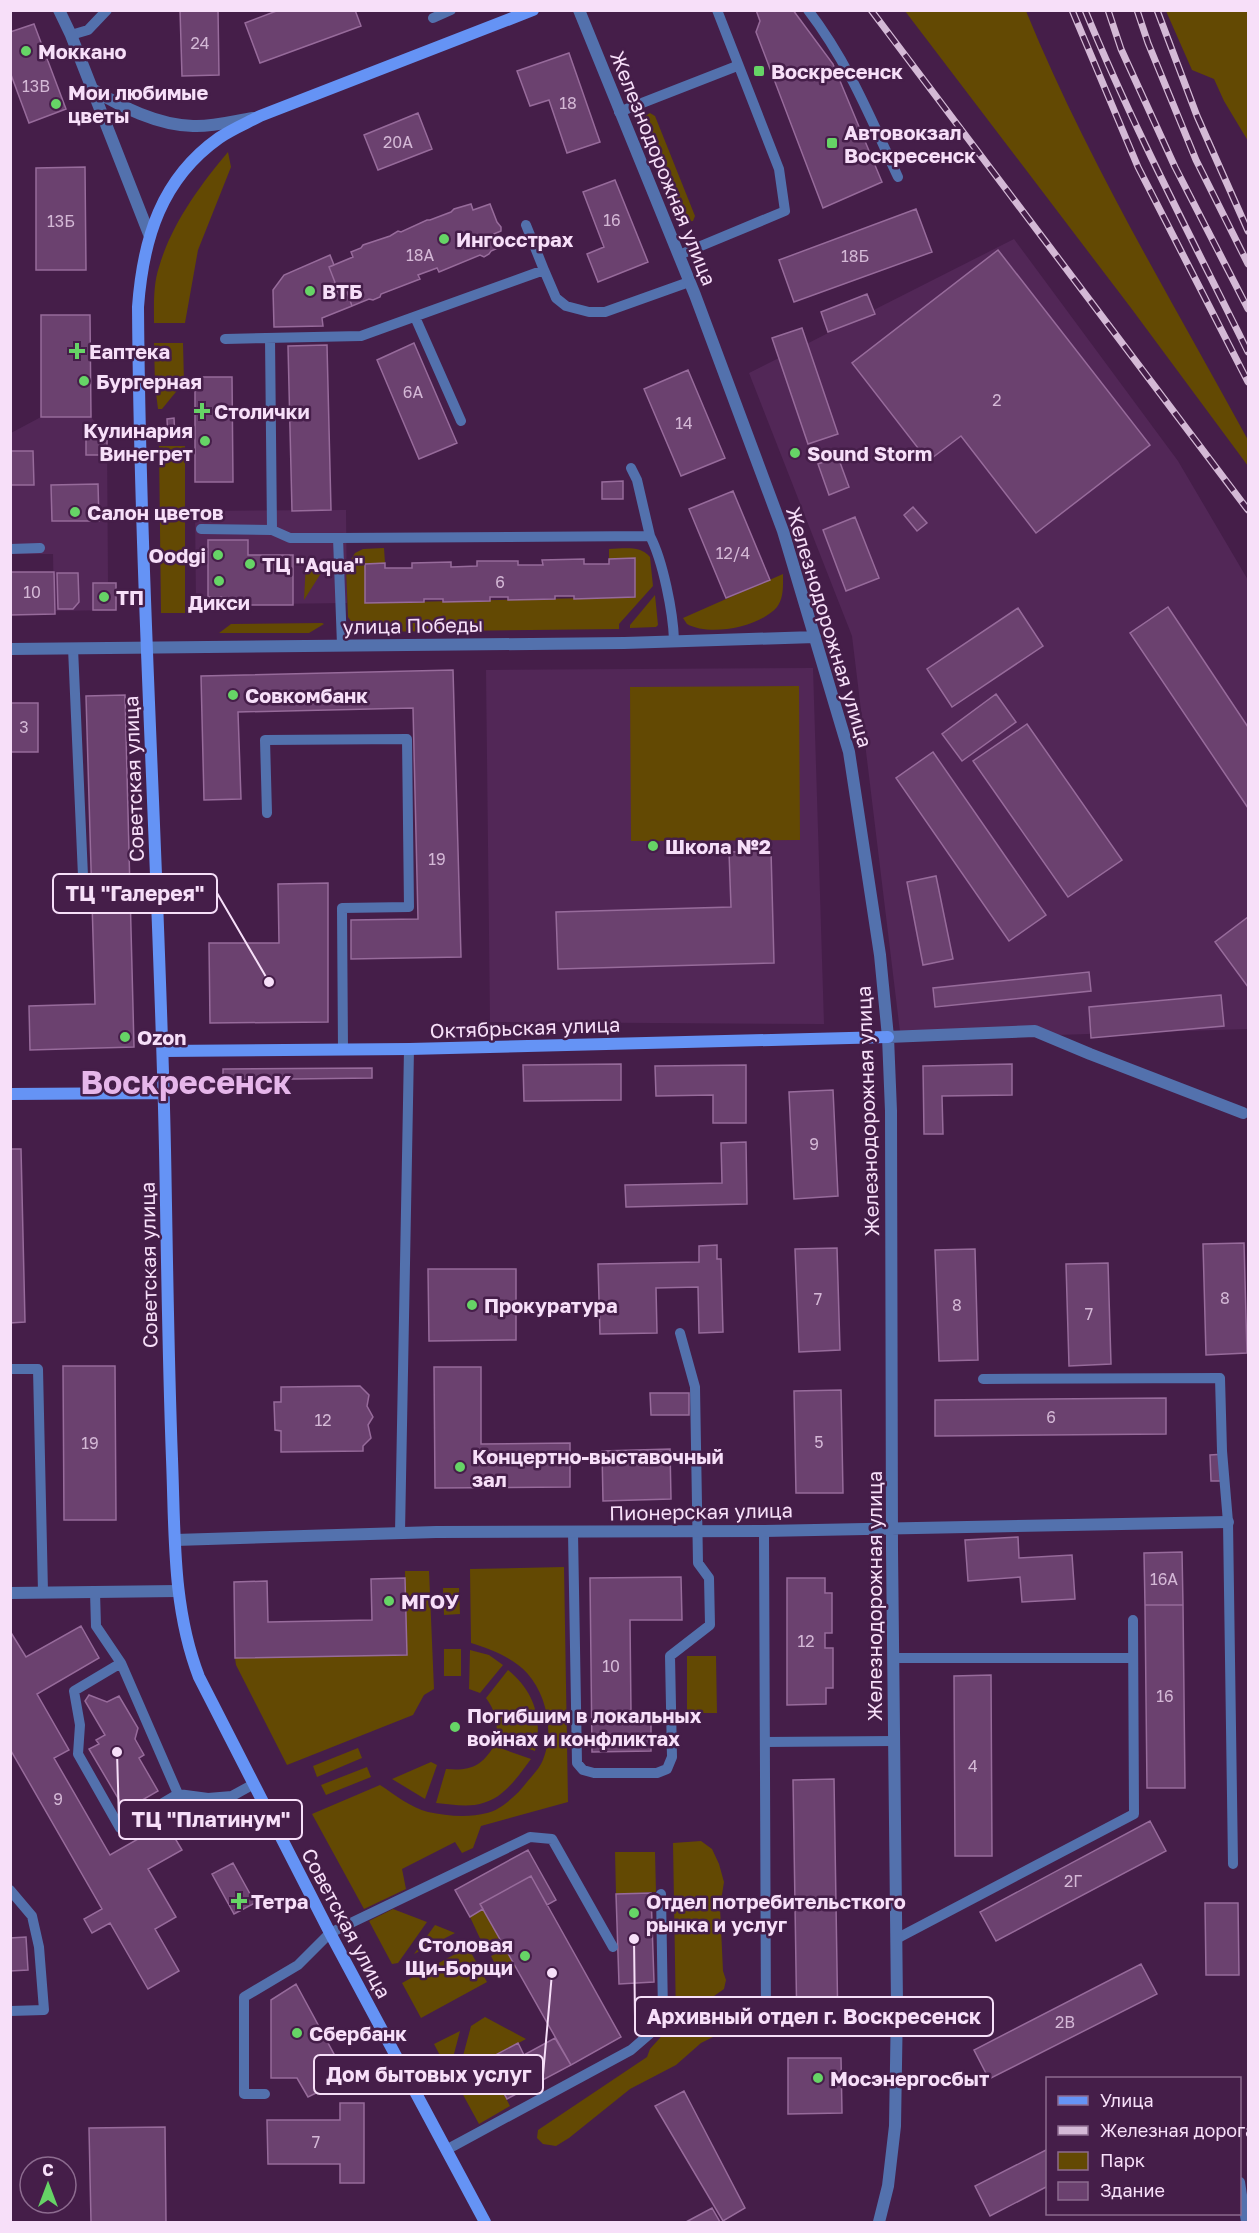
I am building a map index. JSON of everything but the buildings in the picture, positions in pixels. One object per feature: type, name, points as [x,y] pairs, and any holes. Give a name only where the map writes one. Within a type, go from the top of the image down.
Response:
[{"type":"street","points":[[59,10],[93,89],[149,234]]},
{"type":"street","name":"Советская улица","points":[[485,2223],[330,1933],[198,1677],[184,1629],[178,1591],[175,1540],[163,1051],[147,647],[138,307],[141,273],[149,234],[169,192],[200,155],[220,138],[260,116],[533,10]]},
{"type":"street","name":"Железнодорожная улица","points":[[579,10],[679,255],[783,531],[849,752],[880,955],[888,1037],[891,1111],[896,1939],[895,2126],[888,2186],[879,2223]]},
{"type":"street","points":[[93,89],[114,102],[168,123],[204,126],[260,116]]},
{"type":"street","name":"улица Победы","points":[[10,649],[815,637]]},
{"type":"street","points":[[888,1037],[1035,1030],[1090,1054],[1243,1113]]},
{"type":"street","name":"Октябрьская улица","points":[[163,1051],[409,1049],[888,1037]]},
{"type":"street","points":[[10,1094],[164,1093]]},
{"type":"street","name":"Пионерская улица","points":[[175,1540],[400,1533],[764,1531],[1228,1522]]},
{"type":"street","points":[[10,1593],[178,1591]]},
{"type":"lane","points":[[71,35],[88,30],[106,10]]},
{"type":"lane","points":[[433,18],[451,10]]},
{"type":"lane","points":[[679,255],[785,211],[778,169],[717,10]]},
{"type":"lane","points":[[808,10],[847,68],[898,177]]},
{"type":"lane","points":[[619,112],[737,66]]},
{"type":"lane","points":[[526,225],[556,298],[566,306],[589,312],[605,312],[689,282]]},
{"type":"lane","points":[[225,339],[361,336],[544,270]]},
{"type":"lane","points":[[415,317],[461,421]]},
{"type":"lane","points":[[270,338],[272,530]]},
{"type":"lane","points":[[631,468],[637,480],[650,536],[659,552],[674,640]]},
{"type":"lane","points":[[201,529],[272,530],[290,538],[650,536]]},
{"type":"lane","points":[[338,538],[342,645]]},
{"type":"lane","points":[[10,549],[40,548]]},
{"type":"lane","points":[[73,648],[83,876]]},
{"type":"lane","points":[[267,813],[265,740],[407,739],[409,908],[342,908],[343,1050]]},
{"type":"lane","points":[[400,1533],[409,1049]]},
{"type":"lane","points":[[573,1532],[577,1763],[583,1770],[594,1773],[657,1773],[667,1768],[672,1757],[670,1656],[710,1625],[709,1578],[698,1563],[695,1387],[680,1333]]},
{"type":"lane","points":[[10,1369],[38,1369],[43,1592]]},
{"type":"lane","points":[[983,1379],[1220,1378],[1222,1451],[1228,1522],[1233,1864]]},
{"type":"lane","points":[[764,1531],[766,2021]]},
{"type":"lane","points":[[94,1592],[96,1626],[121,1663],[178,1794]]},
{"type":"lane","points":[[896,1939],[1134,1814],[1133,1620]]},
{"type":"lane","points":[[893,1658],[1133,1658]]},
{"type":"lane","points":[[121,1663],[74,1691],[80,1725],[78,1754],[120,1828],[178,1794],[208,1798],[232,1796],[254,1784]]},
{"type":"lane","points":[[765,1742],[894,1741]]},
{"type":"lane","points":[[265,2094],[244,2094],[244,1997],[298,1965],[330,1933],[530,1837],[552,1839],[613,1947]]},
{"type":"lane","points":[[10,1890],[32,1916],[39,1947],[44,2010],[10,2011]]},
{"type":"lane","points":[[446,2150],[631,2050],[653,2031],[663,2014],[661,1894]]},
{"type":"lane","points":[[1241,2194],[1246,2223]]},
{"type":"shaded area","points":[[1014,239],[1178,461],[1248,580],[1248,1029],[901,1040],[852,636],[749,373]]},
{"type":"shaded area","points":[[41,417],[91,417],[107,438],[108,582],[116,583],[116,610],[54,611],[53,554],[11,554],[11,433]]},
{"type":"shaded area","points":[[346,510],[347,603],[196,605],[195,511]]},
{"type":"shaded area","name":"Школа №2","points":[[813,668],[824,1024],[490,1022],[486,670]]},
{"type":"green space","points":[[905,11],[1026,11],[1103,175],[1248,440],[1248,466],[1131,308]]},
{"type":"green space","points":[[1166,11],[1248,11],[1248,141],[1224,101],[1214,79],[1192,70]]},
{"type":"green space","points":[[650,113],[655,116],[695,216],[693,221],[686,222],[683,219],[646,121],[645,116]]},
{"type":"green space","points":[[228,152],[231,167],[198,250],[185,323],[154,323],[154,295],[164,251],[197,192]]},
{"type":"green space","points":[[154,343],[183,343],[184,382],[162,409],[158,409],[155,385]]},
{"type":"green space","points":[[159,446],[185,446],[185,613],[161,613]]},
{"type":"green space","points":[[384,548],[385,563],[365,564],[366,603],[635,597],[635,559],[609,559],[609,549],[631,548],[646,553],[650,557],[653,586],[619,624],[619,629],[364,632],[356,628],[348,617],[346,568],[355,553],[363,549]]},
{"type":"green space","points":[[306,562],[323,562],[323,570],[304,600]]},
{"type":"green space","points":[[783,574],[781,600],[777,607],[759,620],[734,628],[708,630],[687,624],[683,618]]},
{"type":"green space","points":[[655,595],[658,625],[630,628],[630,625]]},
{"type":"green space","points":[[231,624],[324,624],[309,633],[219,633]]},
{"type":"green space","points":[[799,686],[800,840],[631,841],[630,687]]},
{"type":"green space","points":[[564,1567],[568,1802],[481,1826],[473,1848],[462,1853],[455,1842],[402,1869],[406,1889],[364,1909],[312,1814],[380,1785],[415,1807],[428,1812],[450,1815],[473,1816],[487,1813],[498,1809],[514,1796],[541,1764],[548,1742],[547,1717],[540,1693],[527,1673],[501,1655],[471,1643],[470,1569]]},
{"type":"green space","points":[[405,1571],[429,1571],[434,1689],[424,1695],[413,1715],[287,1765],[236,1665],[235,1658],[406,1655]]},
{"type":"green space","points":[[443,1588],[459,1588],[460,1614],[444,1615]]},
{"type":"green space","points":[[444,1649],[461,1649],[461,1676],[444,1676]]},
{"type":"green space","points":[[470,1650],[489,1655],[503,1665],[480,1693],[469,1689]]},
{"type":"green space","points":[[687,1656],[716,1656],[717,1713],[687,1713]]},
{"type":"green space","points":[[508,1670],[524,1687],[534,1706],[538,1728],[535,1751],[496,1738],[496,1717],[486,1698]]},
{"type":"green space","points":[[494,1746],[531,1759],[510,1785],[491,1800],[471,1805],[436,1803],[446,1769],[474,1766],[484,1759]]},
{"type":"green space","points":[[358,1748],[362,1758],[317,1777],[313,1766]]},
{"type":"green space","points":[[431,1762],[437,1765],[425,1799],[392,1779]]},
{"type":"green space","points":[[367,1767],[371,1777],[326,1795],[321,1785]]},
{"type":"green space","points":[[701,1841],[712,1849],[724,1882],[720,1907],[723,1971],[726,1980],[724,1989],[714,1996],[725,2031],[701,2043],[676,2065],[630,2089],[569,2138],[556,2146],[543,2144],[537,2138],[538,2130],[647,2057],[650,2049],[676,2020],[673,1843]]},
{"type":"green space","points":[[615,1852],[655,1852],[656,1892],[616,1894]]},
{"type":"green space","points":[[393,1909],[427,1922],[398,1963],[392,1964],[369,1921]]},
{"type":"green space","points":[[483,1909],[499,1938],[484,1947],[470,1917]]},
{"type":"green space","points":[[435,1925],[455,1933],[414,1954]]},
{"type":"green space","points":[[468,1947],[487,1982],[421,2018],[402,1983]]},
{"type":"green space","points":[[505,1949],[516,1967],[501,1976],[491,1956]]},
{"type":"green space","points":[[485,2017],[526,2039],[486,2060],[510,2106],[479,2124],[456,2082],[471,2026]]},
{"type":"green space","points":[[460,2031],[449,2073],[434,2044]]},
{"type":"railway","points":[[871,10],[1248,510]]},
{"type":"railway","points":[[1072,10],[1138,167],[1248,382]]},
{"type":"railway","points":[[1085,10],[1143,140],[1248,352]]},
{"type":"railway","points":[[1108,10],[1121,49],[1175,167],[1248,309]]},
{"type":"railway","points":[[1137,10],[1148,43],[1196,160],[1248,264]]},
{"type":"railway","points":[[1157,10],[1197,116],[1248,231]]},
{"type":"place","name":"Моккано","points":[[26,51]]},
{"type":"place","name":"Воскресенск","points":[[759,71]]},
{"type":"place","name":"Мои любимые цветы","points":[[56,104]]},
{"type":"place","name":"Автовокзал Воскресенск","points":[[832,143]]},
{"type":"place","name":"Ингосстрах","points":[[444,239]]},
{"type":"place","name":"ВТБ","points":[[310,291]]},
{"type":"place","name":"Еаптека","points":[[77,351]]},
{"type":"place","name":"Бургерная","points":[[84,381]]},
{"type":"place","name":"Столички","points":[[202,411]]},
{"type":"place","name":"Кулинария Винегрет","points":[[205,441]]},
{"type":"place","name":"Sound Storm","points":[[795,453]]},
{"type":"place","name":"Салон цветов","points":[[75,512]]},
{"type":"place","name":"Oodgi","points":[[218,555]]},
{"type":"place","name":"ТЦ \"Aqua\"","points":[[250,564]]},
{"type":"place","name":"Дикси","points":[[219,581]]},
{"type":"place","name":"ТП","points":[[104,597]]},
{"type":"place","name":"Совкомбанк","points":[[233,695]]},
{"type":"place","name":"Школа №2","points":[[653,846]]},
{"type":"place","name":"ТЦ \"Галерея\"","points":[[269,982]]},
{"type":"place","name":"Ozon","points":[[125,1037]]},
{"type":"place","name":"Прокуратура","points":[[472,1305]]},
{"type":"place","name":"Концертно-выставочный зал","points":[[460,1467]]},
{"type":"place","name":"МГОУ","points":[[389,1601]]},
{"type":"place","name":"Погибшим в локальных войнах и конфликтах","points":[[455,1727]]},
{"type":"place","name":"ТЦ \"Платинум\"","points":[[117,1752]]},
{"type":"place","name":"Тетра","points":[[239,1901]]},
{"type":"place","name":"Отдел потребительсткого рынка и услуг","points":[[634,1913]]},
{"type":"place","name":"Архивный отдел г. Воскресенск","points":[[634,1939]]},
{"type":"place","name":"Столовая Щи-Борщи","points":[[525,1956]]},
{"type":"place","name":"Дом бытовых услуг","points":[[552,1973]]},
{"type":"place","name":"Сбербанк","points":[[297,2033]]},
{"type":"place","name":"Мосэнергосбыт","points":[[818,2078]]},
{"type":"district","name":"Воскресенск","points":[[186,1082]]}]
